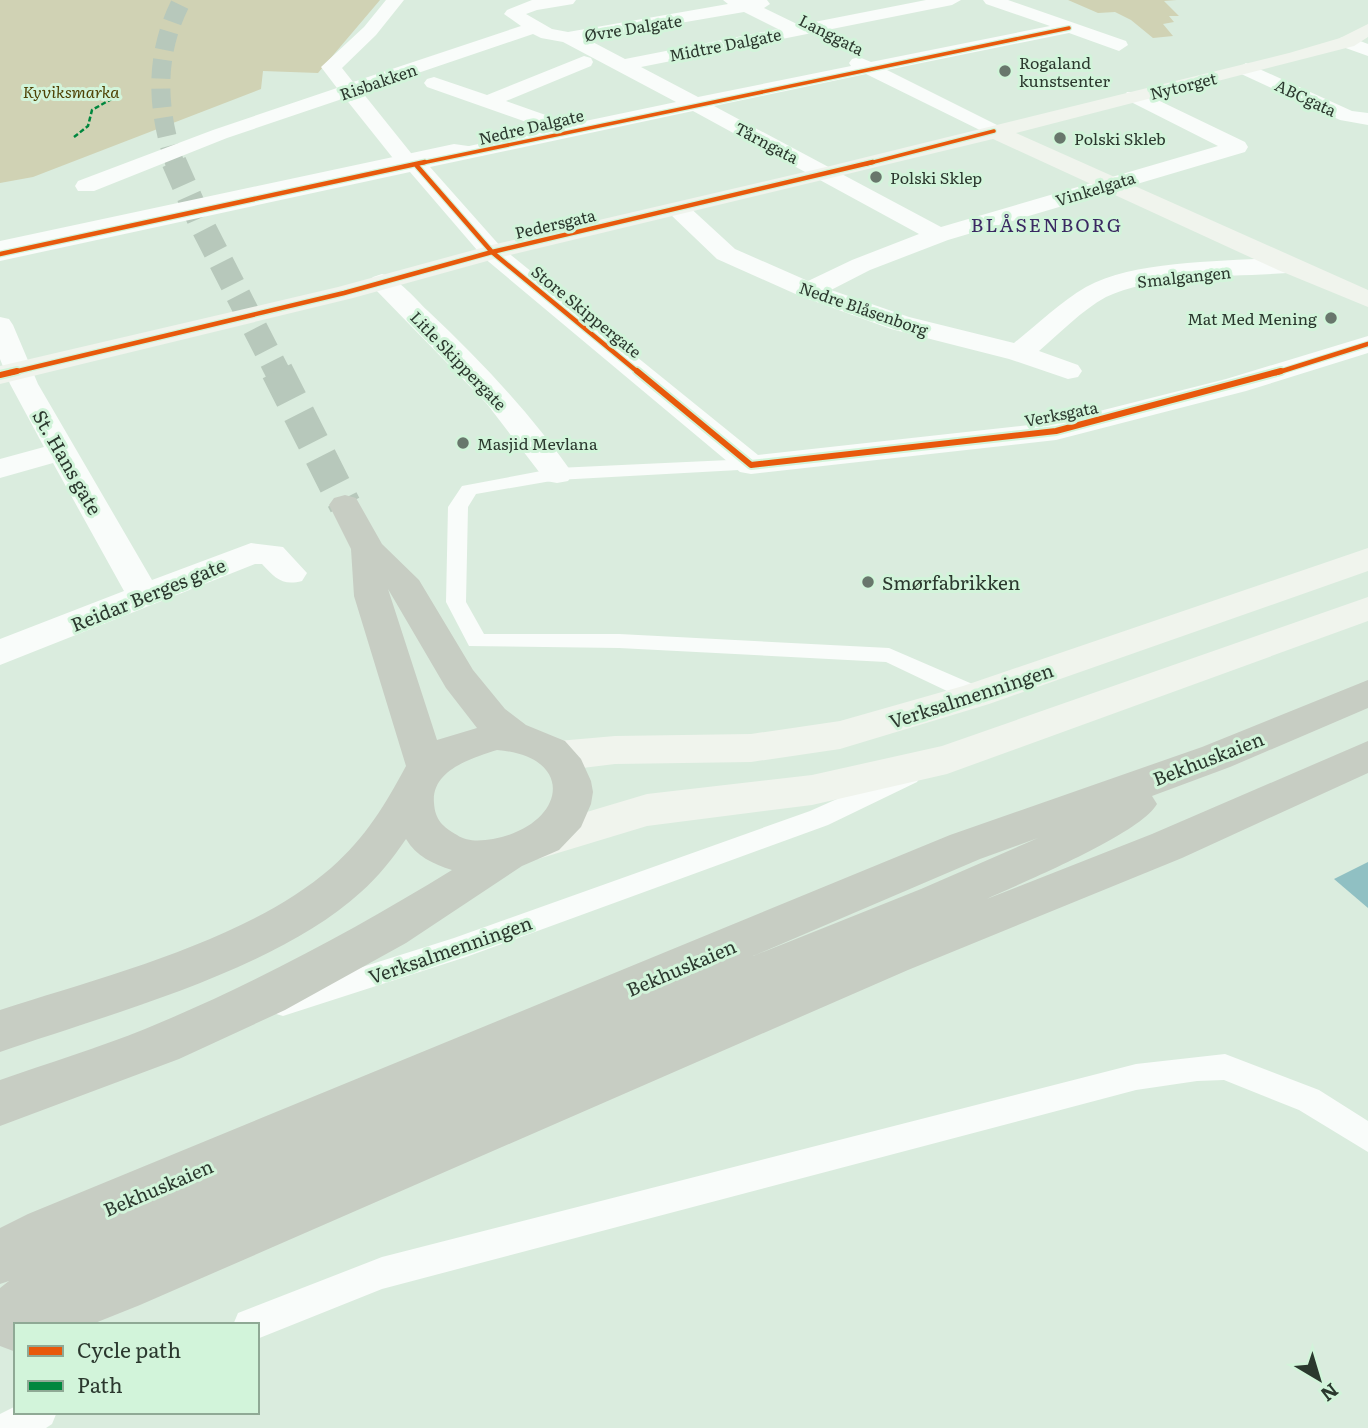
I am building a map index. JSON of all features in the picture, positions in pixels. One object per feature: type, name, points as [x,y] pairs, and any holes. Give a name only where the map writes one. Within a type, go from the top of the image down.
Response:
[{"type":"main road","points":[[345,505],[368,548],[407,589],[459,679],[491,719],[514,737]]},
{"type":"main road","points":[[0,1031],[175,969],[232,946],[291,917],[335,889],[369,857],[419,783],[445,751],[470,740],[514,737],[539,744],[558,756],[570,774],[573,794],[571,806],[559,826],[522,849],[477,858],[449,852],[428,839],[414,822],[419,783],[372,596],[368,548]]},
{"type":"main road","name":"Bekhuskaien","points":[[0,1257],[47,1233],[965,848],[1216,757],[1368,693]]},
{"type":"main road","points":[[0,1323],[72,1266],[571,1051],[937,902],[1080,837],[1216,757]]},
{"type":"main road","points":[[22,1323],[146,1274],[892,956],[1167,845],[1368,757]]},
{"type":"main road","name":"Verksalmenningen","points":[[0,1102],[184,1035],[355,950],[522,849]]},
{"type":"street","name":"Store Skippergate","points":[[395,0],[370,32],[331,67],[410,162],[492,252],[751,465]]},
{"type":"street","name":"Tårngata","points":[[567,0],[533,5],[513,14],[541,30],[568,37],[623,65],[939,235]]},
{"type":"street","name":"Øvre Dalgate","points":[[568,37],[739,4],[780,0]]},
{"type":"street","name":"Midtre Dalgate","points":[[623,65],[952,0]]},
{"type":"street","points":[[992,0],[1119,45]]},
{"type":"street","name":"Langgata","points":[[739,4],[818,42]]},
{"type":"street","name":"Nedre Dalgate","points":[[0,254],[410,162],[482,152],[694,103],[1069,27]]},
{"type":"street","name":"Nytorget","points":[[994,131],[1347,42],[1368,29]]},
{"type":"street","name":"Risbakken","points":[[86,186],[228,139],[352,91],[541,30]]},
{"type":"street","name":"Tårngata","points":[[541,30],[545,40],[583,62],[644,89],[668,89]]},
{"type":"street","points":[[1347,42],[1368,50]]},
{"type":"street","name":"Langgata","points":[[842,55],[994,131],[1287,265],[1368,299]]},
{"type":"street","points":[[487,102],[583,62]]},
{"type":"street","name":"ABCgata","points":[[1246,69],[1348,116],[1368,119]]},
{"type":"street","points":[[434,83],[570,131]]},
{"type":"street","points":[[937,102],[968,94]]},
{"type":"street","name":"Vinkelgata","points":[[809,291],[861,265],[939,235],[1237,147],[1134,96]]},
{"type":"street","name":"Pedersgata","points":[[9,373],[382,282],[492,252],[826,174],[994,131]]},
{"type":"street","name":"Nedre Blåsenborg","points":[[678,209],[726,254],[809,291],[900,323],[1019,353],[1068,371]]},
{"type":"street","name":"Smalgangen","points":[[1019,353],[1097,291],[1127,282],[1172,274],[1287,265]]},
{"type":"street","name":"Litle Skippergate","points":[[382,282],[447,343],[522,426],[557,474]]},
{"type":"street","name":"St. Hans gate","points":[[0,326],[9,373],[62,451],[133,578],[145,594]]},
{"type":"street","name":"Verksgata","points":[[751,465],[1056,431],[1363,350]]},
{"type":"street","points":[[0,469],[62,451]]},
{"type":"street","name":"Reidar Berges gate","points":[[0,653],[251,553],[271,554],[290,573]]},
{"type":"street","name":"Verksalmenningen","points":[[558,756],[615,750],[751,748],[839,735],[976,695],[1368,559]]},
{"type":"street","name":"Verksalmenningen","points":[[522,849],[594,824],[647,810],[812,790],[947,759],[1368,608]]},
{"type":"lane","name":"Nedre Dalgate","points":[[0,245],[410,162]]},
{"type":"lane","name":"Verksgata","points":[[751,465],[557,474],[469,489],[458,507],[456,602],[477,640],[619,641],[889,655],[976,695]]},
{"type":"lane","name":"Verksalmenningen","points":[[184,1035],[469,944],[819,818],[947,759]]},
{"type":"lane","points":[[255,1323],[382,1273],[1136,1077],[1197,1068],[1225,1067],[1309,1100],[1368,1138]]},
{"type":"lane","points":[[9,1428],[36,1414]]},
{"type":"green space","name":"Kyviksmarka","points":[[0,0],[380,0],[318,73],[263,71],[261,89],[33,177],[0,183]]},
{"type":"green space","points":[[1068,0],[1177,0],[1164,1],[1179,16],[1169,16],[1174,22],[1163,24],[1173,36],[1153,38],[1131,20],[1115,12],[1098,13]]},
{"type":"water","points":[[1368,862],[1368,908],[1334,879]]},
{"type":"tunnel","points":[[175,164],[164,122],[161,81],[166,40],[182,0]]},
{"type":"tunnel","points":[[174,162],[200,221],[278,373]]},
{"type":"tunnel","points":[[277,371],[345,505]]},
{"type":"marked path","points":[[74,137],[88,126],[92,110],[115,97]]},
{"type":"cycle path","points":[[0,254],[667,110],[1069,28]]},
{"type":"cycle path","points":[[0,375],[344,293],[492,252],[826,174],[994,131]]},
{"type":"cycle path","points":[[417,166],[492,252],[751,465],[1056,431],[1236,385],[1368,344]]},
{"type":"place","name":"Rogaland kunstsenter","points":[[1005,71]]},
{"type":"place","name":"Polski Skleb","points":[[1060,138]]},
{"type":"place","name":"Polski Sklep","points":[[876,177]]},
{"type":"place","name":"Mat Med Mening","points":[[1331,318]]},
{"type":"place","name":"Masjid Mevlana","points":[[463,443]]},
{"type":"place","name":"Smørfabrikken","points":[[868,582]]},
{"type":"district","name":"BLÅSENBORG","points":[[1047,224]]}]
